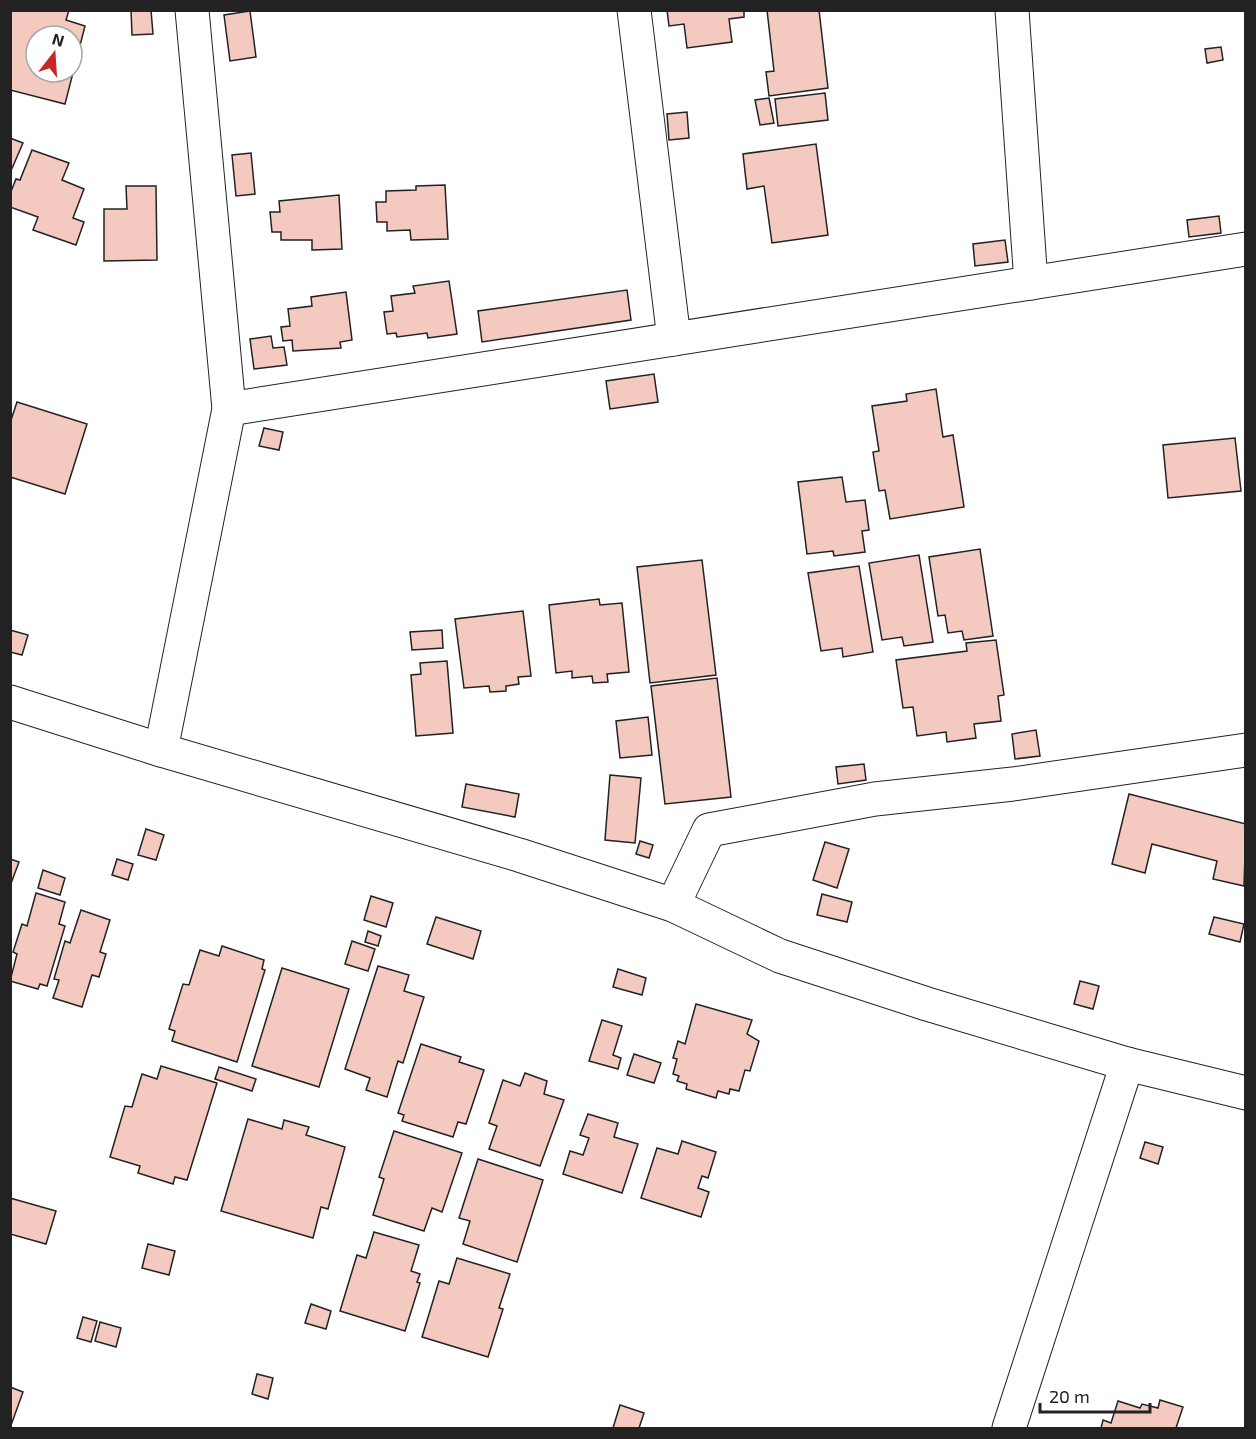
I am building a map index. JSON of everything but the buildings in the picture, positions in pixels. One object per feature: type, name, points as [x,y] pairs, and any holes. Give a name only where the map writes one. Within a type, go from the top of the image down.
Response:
[{"type":"street","points":[[161,750],[229,409],[192,10]]},
{"type":"street","points":[[634,10],[674,339]]},
{"type":"street","points":[[1012,10],[1031,283]]},
{"type":"street","points":[[229,409],[1245,249]]},
{"type":"street","points":[[10,702],[161,750],[357,805],[673,905],[780,956],[1126,1064],[1245,1093]]},
{"type":"street","points":[[673,905],[709,830],[875,799],[1013,784],[1245,750]]},
{"type":"street","points":[[1009,1428],[1126,1064]]}]
